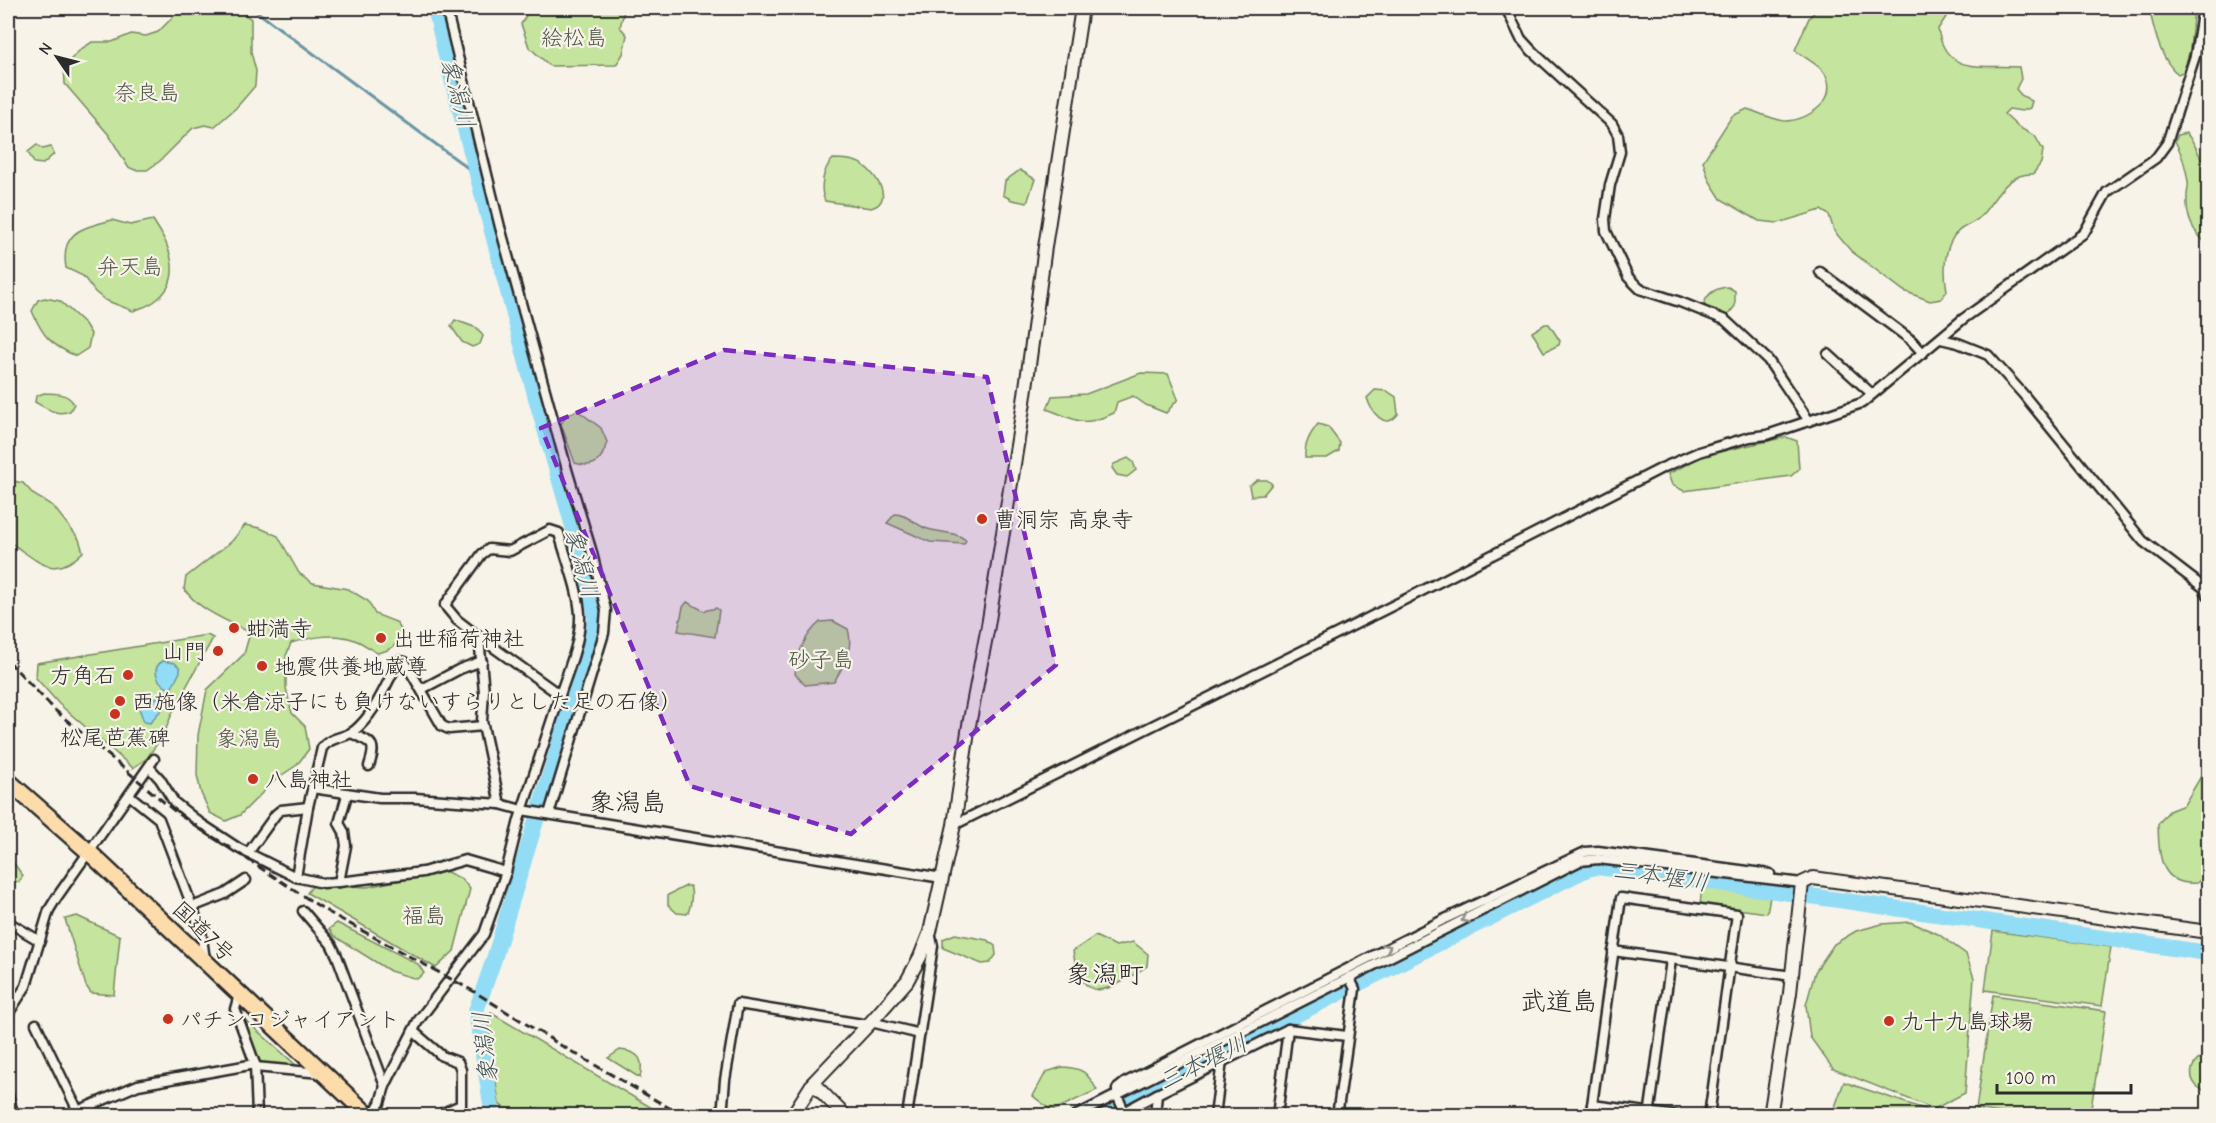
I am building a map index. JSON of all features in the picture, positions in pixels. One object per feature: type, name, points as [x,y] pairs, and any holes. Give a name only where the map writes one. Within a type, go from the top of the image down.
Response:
[{"type":"highway","name":"国道7号","points":[[8,781],[90,853],[239,995],[371,1116]]},
{"type":"street","points":[[446,8],[486,172],[606,610],[604,633],[549,814]]},
{"type":"street","points":[[792,1116],[813,1083],[907,981],[930,932],[954,825],[1024,402],[1045,247],[1083,8]]},
{"type":"street","points":[[1506,8],[1526,45],[1612,124],[1618,135],[1620,152],[1610,185],[1605,219],[1606,231],[1628,277],[1640,290],[1680,302],[1725,320],[1768,360],[1809,421]]},
{"type":"street","points":[[954,825],[1662,468],[1699,452],[1749,437],[1767,435],[1862,403],[1963,319],[2084,233],[2107,192],[2156,158],[2167,143],[2195,56],[2203,8]]},
{"type":"street","points":[[1820,272],[1911,340],[1923,353]]},
{"type":"street","points":[[1941,339],[1988,355],[2023,394],[2143,541],[2203,587],[2208,595]]},
{"type":"street","points":[[1827,354],[1872,394]]},
{"type":"street","points":[[371,1116],[380,1103],[385,1086],[413,1031],[437,995],[484,934],[506,872],[523,810],[573,656],[580,613],[559,533],[550,530],[510,551],[489,549],[482,554],[446,607],[457,620],[479,638],[560,696]]},
{"type":"street","points":[[479,638],[482,661],[483,726],[500,804]]},
{"type":"street","points":[[296,877],[308,807],[322,748],[327,741],[351,733],[365,720],[387,688],[399,661],[405,662],[442,726],[448,729],[483,726]]},
{"type":"street","points":[[422,689],[460,669],[482,661]]},
{"type":"street","points":[[351,733],[369,742],[373,747],[374,751],[369,766]]},
{"type":"street","points":[[8,1014],[26,986],[49,910],[152,763],[174,802],[200,823],[248,853],[296,877],[323,883],[339,882],[423,872],[465,860],[506,872]]},
{"type":"street","points":[[312,788],[346,795],[380,798],[500,804],[523,810],[942,878]]},
{"type":"street","points":[[129,795],[159,819],[201,930],[205,963]]},
{"type":"street","points":[[339,882],[346,846],[344,832],[339,823],[346,795]]},
{"type":"street","points":[[248,853],[281,810],[308,807]]},
{"type":"street","points":[[1124,1111],[1117,1095],[1117,1089],[1126,1082],[1444,919],[1585,852],[1598,850],[1801,882]]},
{"type":"street","points":[[1075,1116],[1580,861],[1599,859],[1801,882],[1813,878],[2208,932]]},
{"type":"street","points":[[192,907],[225,894],[246,880]]},
{"type":"street","points":[[1770,1116],[1792,976],[1801,882]]},
{"type":"street","points":[[1590,1116],[1621,898],[1737,915],[1709,1116]]},
{"type":"street","points":[[303,911],[331,944],[337,956],[385,1086]]},
{"type":"street","points":[[8,922],[40,941]]},
{"type":"street","points":[[908,1116],[933,946],[930,932]]},
{"type":"street","points":[[1613,951],[1792,976]]},
{"type":"street","points":[[1649,1114],[1671,960]]},
{"type":"street","points":[[1337,1116],[1355,989],[1349,978]]},
{"type":"street","points":[[239,995],[235,1009],[255,1066],[257,1116]]},
{"type":"street","points":[[722,1116],[725,1080],[738,1004],[870,1023],[921,1034]]},
{"type":"street","points":[[36,1024],[78,1111]]},
{"type":"street","points":[[1116,1116],[1288,1029],[1347,1036]]},
{"type":"street","points":[[1276,1116],[1288,1029]]},
{"type":"street","points":[[413,1031],[442,1056],[458,1062],[461,1105],[436,1116]]},
{"type":"street","points":[[1215,1116],[1222,1061]]},
{"type":"street","points":[[66,1116],[138,1085],[255,1066],[325,1073]]},
{"type":"street","points":[[813,1083],[844,1116]]},
{"type":"street","points":[[1155,1116],[1157,1094]]},
{"type":"street","points":[[8,1095],[14,1116]]},
{"type":"street","points":[[1592,1105],[1678,1116]]},
{"type":"highlighted area","points":[[724,350],[987,377],[1056,665],[851,834],[690,786],[541,428]]},
{"type":"green space","name":"奈良島","points":[[177,8],[236,8],[251,19],[251,52],[256,71],[255,86],[236,108],[214,127],[205,125],[193,128],[160,161],[147,170],[135,170],[128,167],[109,135],[65,84],[64,66],[81,49],[92,42],[112,42],[131,34],[146,36],[158,32],[178,12]]},
{"type":"green space","name":"絵松島","points":[[563,8],[625,8],[620,27],[627,35],[623,54],[616,65],[550,66],[529,47],[521,24],[528,12]]},
{"type":"green space","points":[[1818,8],[1952,8],[1938,29],[1942,44],[1949,55],[1968,65],[2019,67],[2021,79],[2016,89],[2032,101],[2030,108],[2022,111],[2009,109],[2004,114],[2018,127],[2035,136],[2043,150],[2041,163],[2033,174],[2023,175],[2008,183],[1976,221],[1961,229],[1954,236],[1945,259],[1947,291],[1941,299],[1930,301],[1904,291],[1851,251],[1834,231],[1829,215],[1821,210],[1778,223],[1759,221],[1721,199],[1709,180],[1703,161],[1732,116],[1747,109],[1784,121],[1796,120],[1812,113],[1824,102],[1829,87],[1825,74],[1795,50],[1809,18]]},
{"type":"green space","points":[[2149,8],[2194,8],[2190,50],[2183,72],[2178,74],[2162,53]]},
{"type":"green space","points":[[2186,133],[2200,157],[2207,186],[2208,245],[2198,235],[2189,217],[2187,176],[2175,141],[2178,135]]},
{"type":"green space","points":[[37,145],[43,149],[51,147],[54,154],[43,164],[34,163],[28,152]]},
{"type":"green space","points":[[833,159],[854,161],[870,171],[882,192],[879,204],[871,208],[825,201],[822,191],[823,179]]},
{"type":"green space","points":[[1020,170],[1035,179],[1027,203],[1012,200],[1003,195],[1005,181]]},
{"type":"green space","name":"弁天島","points":[[112,220],[130,225],[153,220],[165,240],[172,262],[170,283],[164,293],[153,303],[133,311],[105,300],[95,292],[83,276],[66,268],[65,256],[70,239],[83,229]]},
{"type":"green space","points":[[1728,287],[1735,291],[1735,306],[1727,316],[1706,307],[1704,303],[1711,293]]},
{"type":"green space","points":[[45,298],[60,301],[85,324],[91,334],[88,348],[76,356],[54,344],[44,334],[32,311],[38,300]]},
{"type":"green space","points":[[455,320],[477,328],[483,336],[480,344],[472,347],[462,342],[451,326]]},
{"type":"green space","points":[[1549,324],[1560,341],[1559,345],[1544,352],[1532,332]]},
{"type":"green space","points":[[1141,373],[1168,374],[1178,399],[1166,413],[1146,405],[1133,396],[1117,402],[1114,413],[1094,420],[1080,421],[1047,409],[1052,396],[1086,394]]},
{"type":"green space","points":[[1375,390],[1387,391],[1396,397],[1398,414],[1393,419],[1384,420],[1375,414],[1367,398]]},
{"type":"green space","points":[[44,393],[68,397],[74,404],[70,411],[61,413],[52,411],[35,402],[36,396]]},
{"type":"green space","points":[[577,410],[601,428],[607,442],[600,459],[593,464],[575,463],[561,424],[566,416]]},
{"type":"green space","points":[[1318,424],[1328,427],[1340,443],[1339,451],[1327,458],[1305,458],[1308,439]]},
{"type":"green space","points":[[1786,437],[1797,441],[1799,469],[1791,476],[1684,491],[1672,485],[1668,474],[1705,455]]},
{"type":"green space","points":[[1128,458],[1133,462],[1136,470],[1127,477],[1117,475],[1112,468],[1114,464]]},
{"type":"green space","points":[[8,480],[23,483],[34,495],[53,506],[79,539],[83,552],[63,566],[54,567],[37,561],[8,541]]},
{"type":"green space","points":[[1257,480],[1267,480],[1272,484],[1263,495],[1251,496],[1249,486]]},
{"type":"green space","points":[[895,514],[906,517],[925,528],[956,535],[966,540],[964,544],[930,542],[887,523]]},
{"type":"green space","name":"象潟島","points":[[245,525],[260,528],[278,536],[299,573],[313,583],[348,589],[368,601],[375,614],[396,622],[402,631],[394,646],[377,653],[357,641],[341,637],[316,637],[291,643],[286,656],[286,688],[292,713],[305,726],[309,749],[297,765],[276,779],[240,815],[226,821],[210,813],[201,793],[197,775],[198,735],[207,690],[244,654],[250,633],[198,604],[184,589],[186,577],[232,541]]},
{"type":"green space","points":[[687,602],[704,611],[716,608],[719,610],[715,637],[678,631],[683,607]]},
{"type":"green space","name":"砂子島","points":[[833,621],[848,629],[850,636],[849,650],[844,663],[834,682],[805,685],[795,674],[802,645],[820,622]]},
{"type":"green space","points":[[207,635],[213,638],[173,711],[164,734],[147,758],[133,768],[59,704],[36,678],[37,663]]},
{"type":"green space","points":[[2203,773],[2208,775],[2208,871],[2197,883],[2184,882],[2175,879],[2163,865],[2160,856],[2158,824],[2169,811],[2184,805]]},
{"type":"green space","points":[[8,855],[23,876],[19,882],[8,881]]},
{"type":"green space","name":"福島","points":[[445,871],[462,879],[470,889],[454,951],[436,968],[307,893],[313,885],[367,887]]},
{"type":"green space","points":[[690,886],[691,889],[690,908],[687,914],[677,913],[668,905],[668,895]]},
{"type":"green space","points":[[1702,887],[1770,897],[1767,913],[1700,904]]},
{"type":"green space","points":[[77,916],[120,936],[114,995],[91,993],[86,986],[65,919]]},
{"type":"green space","name":"九十九島球場","points":[[1910,922],[1938,934],[1966,954],[1974,978],[1965,1093],[1934,1109],[1833,1069],[1810,1037],[1806,1005],[1815,972],[1834,944],[1856,931],[1882,924]]},
{"type":"green space","name":"福島","points":[[337,923],[418,964],[424,973],[417,979],[390,971],[334,936],[329,929]]},
{"type":"green space","points":[[1993,931],[2111,947],[2102,1006],[1985,990]]},
{"type":"green space","points":[[955,934],[987,940],[995,946],[996,955],[990,963],[982,964],[943,948],[943,939]]},
{"type":"green space","points":[[1095,936],[1116,946],[1133,942],[1148,954],[1147,966],[1111,987],[1101,990],[1091,988],[1084,982],[1077,970],[1073,951]]},
{"type":"green space","points":[[1993,995],[2106,1011],[2090,1115],[2019,1116],[1976,1109]]},
{"type":"green space","points":[[491,1013],[664,1115],[548,1116],[539,1108],[506,1109],[499,1104],[488,1024]]},
{"type":"green space","points":[[242,1017],[297,1066],[261,1064]]},
{"type":"green space","points":[[620,1050],[632,1053],[639,1058],[641,1061],[640,1078],[608,1058]]},
{"type":"green space","points":[[2208,1056],[2208,1091],[2196,1085],[2192,1074],[2196,1062]]},
{"type":"green space","points":[[1062,1067],[1075,1068],[1084,1072],[1097,1090],[1052,1111],[1033,1096],[1046,1072]]},
{"type":"green space","points":[[1844,1082],[1942,1115],[1832,1115]]},
{"type":"water","points":[[163,661],[175,663],[180,668],[171,689],[157,677],[157,668]]},
{"type":"water","points":[[165,695],[169,698],[166,705],[150,723],[144,722],[139,708],[140,703]]},
{"type":"waterway","points":[[252,8],[476,174]]},
{"type":"waterway","name":"象潟川","points":[[435,8],[536,398],[589,582],[596,617],[494,959],[476,1011],[493,1116]]},
{"type":"waterway","name":"三本堰川","points":[[1094,1116],[1587,869],[1597,867],[2208,953]]},
{"type":"railway","points":[[8,661],[57,712],[178,814],[328,912],[473,991],[683,1116]]},
{"type":"place","name":"曹洞宗 高泉寺","points":[[982,519]]},
{"type":"place","name":"蚶満寺","points":[[234,628]]},
{"type":"place","name":"出世稲荷神社","points":[[381,638]]},
{"type":"place","name":"山門","points":[[218,651]]},
{"type":"place","name":"地震供養地蔵尊","points":[[262,666]]},
{"type":"place","name":"方角石","points":[[128,675]]},
{"type":"place","name":"西施像（米倉涼子にも負けないすらりとした足の石像）","points":[[120,701]]},
{"type":"place","name":"松尾芭蕉碑","points":[[115,714]]},
{"type":"place","name":"八島神社","points":[[253,779]]},
{"type":"place","name":"パチンコジャイアント","points":[[168,1019]]},
{"type":"place","name":"九十九島球場","points":[[1889,1021]]},
{"type":"district","name":"象潟島","points":[[628,802]]},
{"type":"district","name":"象潟町","points":[[1105,974]]},
{"type":"district","name":"武道島","points":[[1559,1001]]}]
